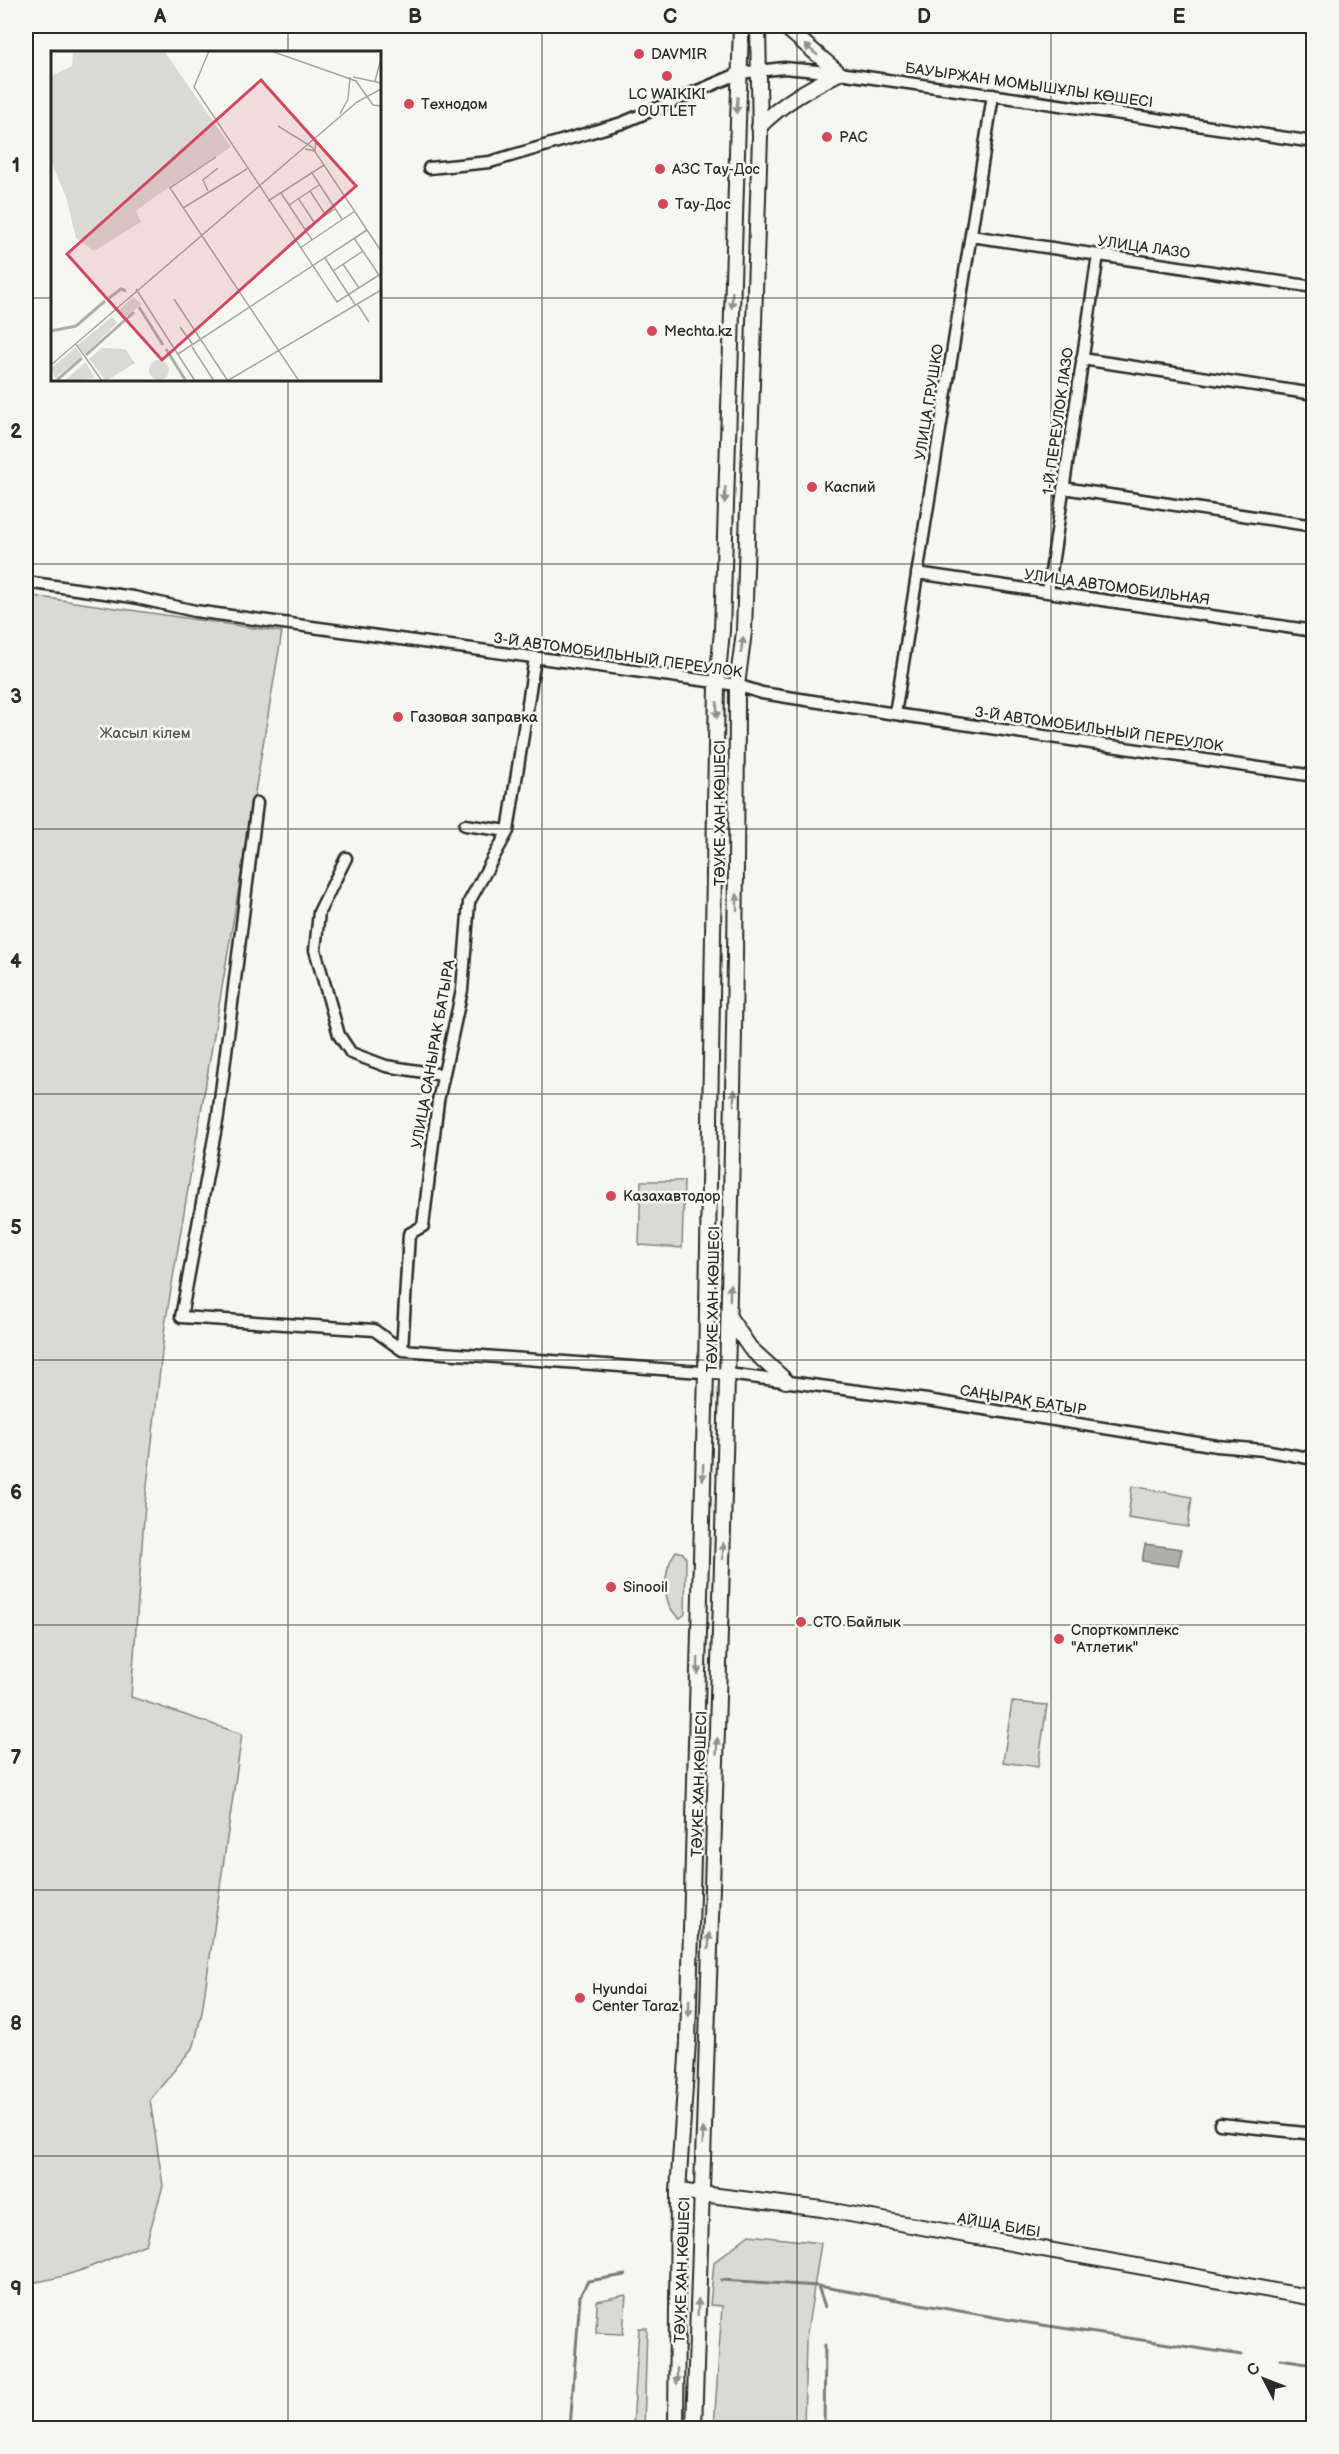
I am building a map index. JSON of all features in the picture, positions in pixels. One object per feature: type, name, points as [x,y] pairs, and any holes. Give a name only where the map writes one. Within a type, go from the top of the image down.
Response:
[{"type":"main road","name":"ТӘУКЕ ХАН КӨШЕСІ","points":[[676,2428],[678,2191],[688,2042],[706,1372],[717,683],[722,632],[736,120],[741,26]]},
{"type":"main road","name":"ТӘУКЕ ХАН КӨШЕСІ","points":[[694,2428],[722,1617],[736,922],[737,685],[744,632],[759,127],[758,26]]},
{"type":"main road","points":[[759,127],[798,94],[839,73],[784,26]]},
{"type":"main road","points":[[729,1317],[750,1347],[786,1381]]},
{"type":"main road","name":"АЙША БИБІ","points":[[678,2191],[822,2209],[1314,2298]]},
{"type":"street","name":"БАУЫРЖАН МОМЫШҰЛЫ КӨШЕСІ","points":[[429,168],[490,162],[622,123],[740,73],[759,69],[784,68],[839,73],[1314,142]]},
{"type":"street","name":"УЛИЦА ГРУШКО","points":[[895,714],[993,95]]},
{"type":"street","name":"УЛИЦА ЛАЗО","points":[[971,236],[1314,287]]},
{"type":"street","name":"1-Й ПЕРЕУЛОК ЛАЗО","points":[[1048,592],[1098,255]]},
{"type":"street","points":[[1082,359],[1314,394]]},
{"type":"street","points":[[1063,488],[1314,526]]},
{"type":"street","name":"УЛИЦА АВТОМОБИЛЬНАЯ","points":[[917,573],[1314,631]]},
{"type":"street","name":"3-Й АВТОМОБИЛЬНЫЙ ПЕРЕУЛОК","points":[[26,582],[133,597],[195,611],[737,685],[762,693],[895,714],[1314,776]]},
{"type":"street","name":"УЛИЦА САНЫРАК БАТЫРА","points":[[402,1350],[409,1234],[423,1226],[438,1101],[462,990],[470,902],[508,831],[536,658]]},
{"type":"street","points":[[257,803],[218,1116],[181,1317],[374,1330],[402,1350]]},
{"type":"street","points":[[465,825],[508,831]]},
{"type":"street","points":[[346,858],[319,912],[315,950],[339,1035],[351,1053],[386,1066],[443,1075]]},
{"type":"street","name":"САҢЫРАҚ БАТЫР","points":[[402,1350],[728,1374],[927,1400],[1175,1440],[1264,1450],[1314,1459]]},
{"type":"street","points":[[1220,2124],[1314,2134]]},
{"type":"green space","name":"Жасыл кілем","points":[[26,595],[282,632],[165,1325],[145,1504],[131,1697],[242,1734],[202,2012],[194,2046],[150,2100],[163,2186],[146,2244],[57,2278],[26,2283]]},
{"type":"green space","points":[[641,1181],[684,1181],[682,1248],[639,1245]]},
{"type":"green space","points":[[1132,1486],[1192,1497],[1188,1527],[1128,1518]]},
{"type":"green space","points":[[676,1551],[683,1553],[686,1558],[685,1614],[680,1618],[669,1605],[666,1586],[668,1567]]},
{"type":"green space","points":[[1012,1702],[1047,1705],[1038,1767],[1003,1762]]},
{"type":"green space","points":[[749,2235],[821,2243],[806,2339],[804,2428],[714,2428],[722,2306],[710,2305],[714,2262]]},
{"type":"green space","points":[[626,2295],[623,2334],[596,2333],[597,2301]]},
{"type":"green space","points":[[639,2328],[647,2328],[644,2428],[633,2428]]},
{"type":"shaded area","points":[[1145,1544],[1182,1549],[1178,1566],[1142,1561]]},
{"type":"waterway","points":[[570,2428],[580,2296],[588,2281],[625,2275]]},
{"type":"waterway","points":[[721,2280],[818,2286],[825,2307]]},
{"type":"waterway","points":[[818,2286],[1022,2322],[1242,2355]]},
{"type":"waterway","points":[[824,2428],[825,2345]]},
{"type":"waterway","points":[[1280,2359],[1314,2364]]},
{"type":"place","name":"DAVMIR","points":[[639,54]]},
{"type":"place","name":"LC WAIKIKI OUTLET","points":[[667,76]]},
{"type":"place","name":"Технодом","points":[[409,104]]},
{"type":"place","name":"РАС","points":[[827,137]]},
{"type":"place","name":"АЗС Тау-Дос","points":[[660,169]]},
{"type":"place","name":"Тау-Дос","points":[[663,204]]},
{"type":"place","name":"Mechta.kz","points":[[652,331]]},
{"type":"place","name":"Каспий","points":[[812,487]]},
{"type":"place","name":"Газовая заправка","points":[[398,717]]},
{"type":"place","name":"Казахавтодор","points":[[611,1196]]},
{"type":"place","name":"Sinooil","points":[[611,1587]]},
{"type":"place","name":"СТО Байлык","points":[[801,1622]]},
{"type":"place","name":"Спорткомплекс \"Атлетик\"","points":[[1059,1639]]},
{"type":"place","name":"Hyundai Center Taraz","points":[[580,1998]]}]
